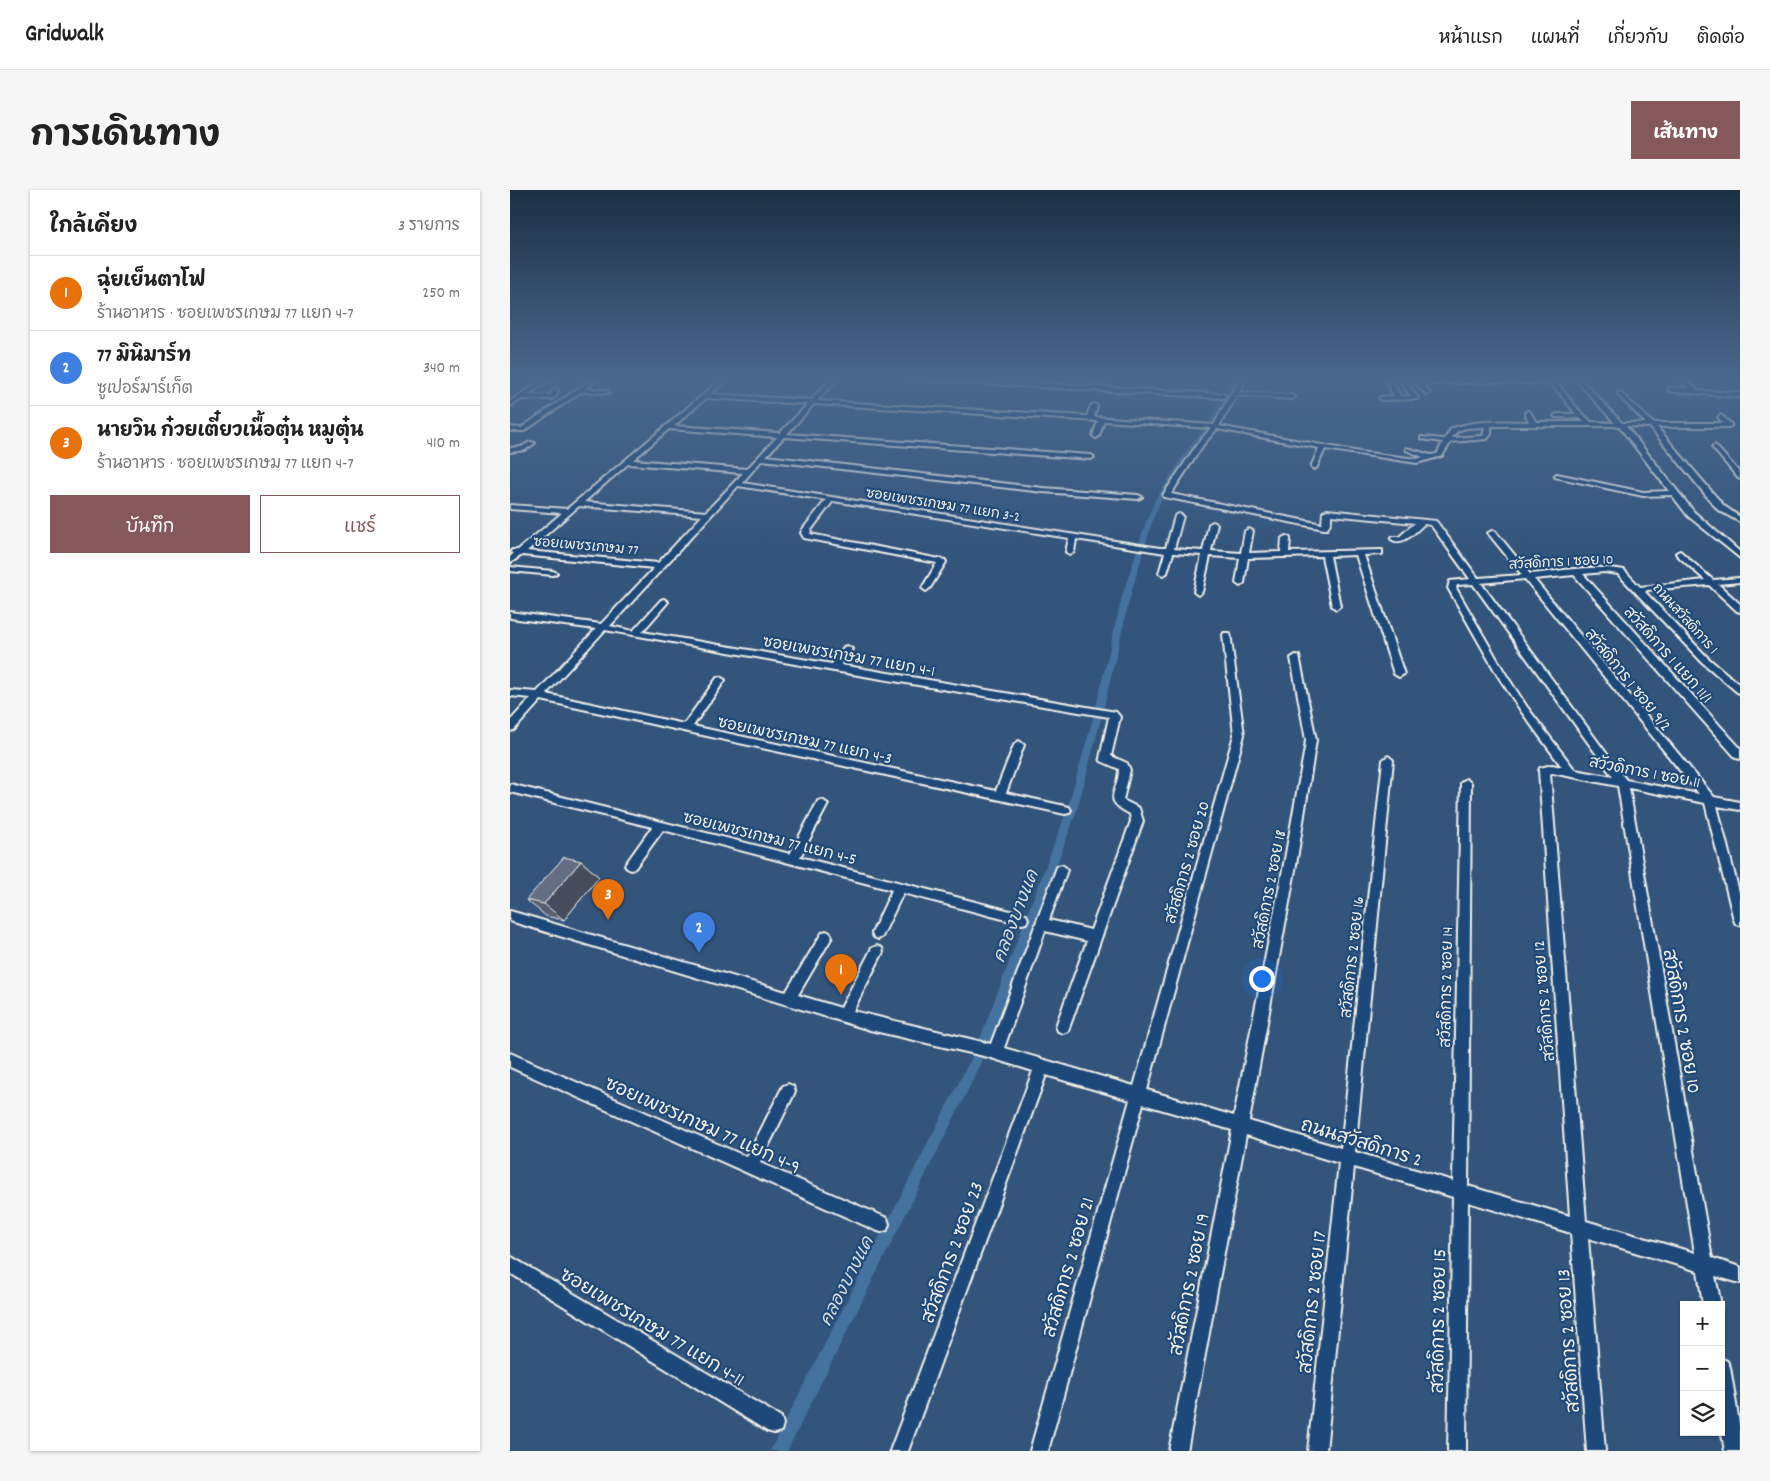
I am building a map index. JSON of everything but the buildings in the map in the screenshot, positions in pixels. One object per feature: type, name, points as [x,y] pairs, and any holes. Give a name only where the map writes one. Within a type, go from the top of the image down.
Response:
[{"type":"street","points":[[510,561],[658,436]]},
{"type":"street","points":[[510,727],[781,436]]},
{"type":"street","points":[[794,436],[1091,457]]},
{"type":"street","points":[[1207,436],[1167,495],[1324,527],[1327,521],[1327,512],[1423,522],[1435,526],[1623,783]]},
{"type":"street","points":[[1260,436],[1323,448],[1411,460],[1440,455],[1449,436]]},
{"type":"street","points":[[1423,438],[1448,440],[1485,438],[1487,436]]},
{"type":"street","points":[[1629,436],[1691,514],[1740,556]]},
{"type":"street","points":[[1660,436],[1720,508],[1740,520]]},
{"type":"street","points":[[510,450],[523,449],[532,443]]},
{"type":"street","points":[[1715,447],[1740,477]]},
{"type":"street","points":[[1314,467],[1323,448]]},
{"type":"street","points":[[1408,449],[1429,457]]},
{"type":"street","points":[[761,458],[1044,490],[1138,497]]},
{"type":"street","points":[[627,462],[749,471]]},
{"type":"street","points":[[1557,476],[1643,494],[1674,493]]},
{"type":"street","name":"ซอยเพชรเกษม 77 แยก 3-2","points":[[736,484],[1170,551],[1244,556],[1379,552]]},
{"type":"street","points":[[831,499],[805,532],[807,536],[942,562],[926,588]]},
{"type":"street","points":[[576,504],[708,514]]},
{"type":"street","points":[[510,507],[569,511]]},
{"type":"street","points":[[1164,573],[1179,516]]},
{"type":"street","points":[[1395,539],[1402,539],[1423,522]]},
{"type":"street","points":[[1198,592],[1212,524]]},
{"type":"street","points":[[1240,583],[1249,531]]},
{"type":"street","name":"สวัสดิการ 1 ซอย 9/2","points":[[1492,534],[1710,800]]},
{"type":"street","points":[[1070,552],[1073,536]]},
{"type":"street","points":[[1285,556],[1286,538]]},
{"type":"street","name":"ซอยเพชรเกษม 77","points":[[510,552],[660,566]]},
{"type":"street","points":[[1680,553],[1740,610]]},
{"type":"street","points":[[1360,554],[1399,674]]},
{"type":"street","points":[[1326,555],[1336,606]]},
{"type":"street","points":[[510,569],[553,573]]},
{"type":"street","name":"สวัสดิการ 1 ซอย 10","points":[[1572,773],[1524,709],[1497,666],[1452,585],[1458,582],[1474,580],[1576,572],[1616,571],[1624,574],[1641,592]]},
{"type":"street","name":"สวัสดิการ 1 แยก 11/1","points":[[1576,572],[1740,755]]},
{"type":"street","name":"ถนนสวัสดิการ 1","points":[[1740,580],[1644,588],[1641,592],[1705,660],[1740,690]]},
{"type":"street","points":[[635,634],[664,602]]},
{"type":"street","name":"ซอยเพชรเกษม 77 แยก 4-1","points":[[510,615],[603,627],[635,634],[1112,714],[1115,721],[1105,758],[1124,766],[1125,770],[1118,800],[1120,804],[1134,811],[1137,821],[1096,937]]},
{"type":"street","name":"สวัสดิการ 2 ซอย 20","points":[[1137,1095],[1239,735],[1227,635]]},
{"type":"street","points":[[834,668],[847,649]]},
{"type":"street","name":"สวัสดิการ 2 ซอย 18","points":[[1239,1126],[1291,859],[1311,740],[1296,658]]},
{"type":"street","points":[[686,728],[720,680]]},
{"type":"street","name":"ซอยเพชรเกษม 77 แยก 4-3","points":[[510,693],[539,696],[1065,810]]},
{"type":"street","points":[[999,796],[1019,745]]},
{"type":"street","name":"สวัสดิการ 2 ซอย 16","points":[[1347,1157],[1388,760]]},
{"type":"street","name":"สวัวดิการ 1 ซอย 11","points":[[1544,771],[1552,769],[1740,806]]},
{"type":"street","name":"สวัสดิการ 2 ซอย 12","points":[[1544,771],[1579,1228]]},
{"type":"street","name":"สวัสดิการ 2 ซอย 14","points":[[1459,1192],[1466,783]]},
{"type":"street","name":"สวัสดิการ 2 ซอย 10","points":[[1623,783],[1711,1301]]},
{"type":"street","name":"ซอยเพชรเกษม 77 แยก 4-5","points":[[510,788],[1022,919]]},
{"type":"street","points":[[1710,800],[1740,920]]},
{"type":"street","points":[[793,859],[822,804]]},
{"type":"street","points":[[631,865],[660,825]]},
{"type":"street","points":[[994,1052],[1061,870]]},
{"type":"street","points":[[878,933],[900,887]]},
{"type":"street","name":"ถนนสวัสดิการ 2","points":[[510,916],[844,1015],[994,1052],[1740,1275]]},
{"type":"street","points":[[1041,924],[1096,937],[1063,1026]]},
{"type":"street","points":[[789,999],[826,937]]},
{"type":"street","points":[[844,1015],[877,952]]},
{"type":"street","name":"ซอยเพชรเกษม 77 แยก 4-9","points":[[510,1060],[881,1224]]},
{"type":"street","name":"สวัสดิการ 2 ซอย 23","points":[[899,1451],[1042,1067]]},
{"type":"street","points":[[750,1167],[788,1090]]},
{"type":"street","name":"สวัสดิการ 2 ซอย 21","points":[[1038,1451],[1137,1095]]},
{"type":"street","name":"สวัสดิการ 2 ซอย 19","points":[[1178,1451],[1239,1126]]},
{"type":"street","name":"สวัสดิการ 2 ซอย 17","points":[[1317,1451],[1347,1157]]},
{"type":"street","name":"สวัสดิการ 2 ซอย 15","points":[[1457,1451],[1459,1192]]},
{"type":"street","name":"สวัสดิการ 2 ซอย 13","points":[[1579,1228],[1596,1451]]},
{"type":"street","name":"ซอยเพชรเกษม 77 แยก 4-11","points":[[510,1264],[774,1424]]},
{"type":"street","points":[[1725,1391],[1734,1451]]},
{"type":"waterway","name":"คลองบางแค","points":[[778,1451],[981,1052],[1072,810],[1098,715],[1126,597],[1149,522],[1158,500],[1200,436]]},
{"type":"place","name":"นายวิน ก๋วยเตี๋ยวเนื้อตุ๋น หมูตุ๋น","points":[[608,920]]},
{"type":"place","name":"77 มินิมาร์ท","points":[[699,953]]},
{"type":"place","name":"ฉุ่ยเย็นตาโฟ","points":[[841,995]]}]
